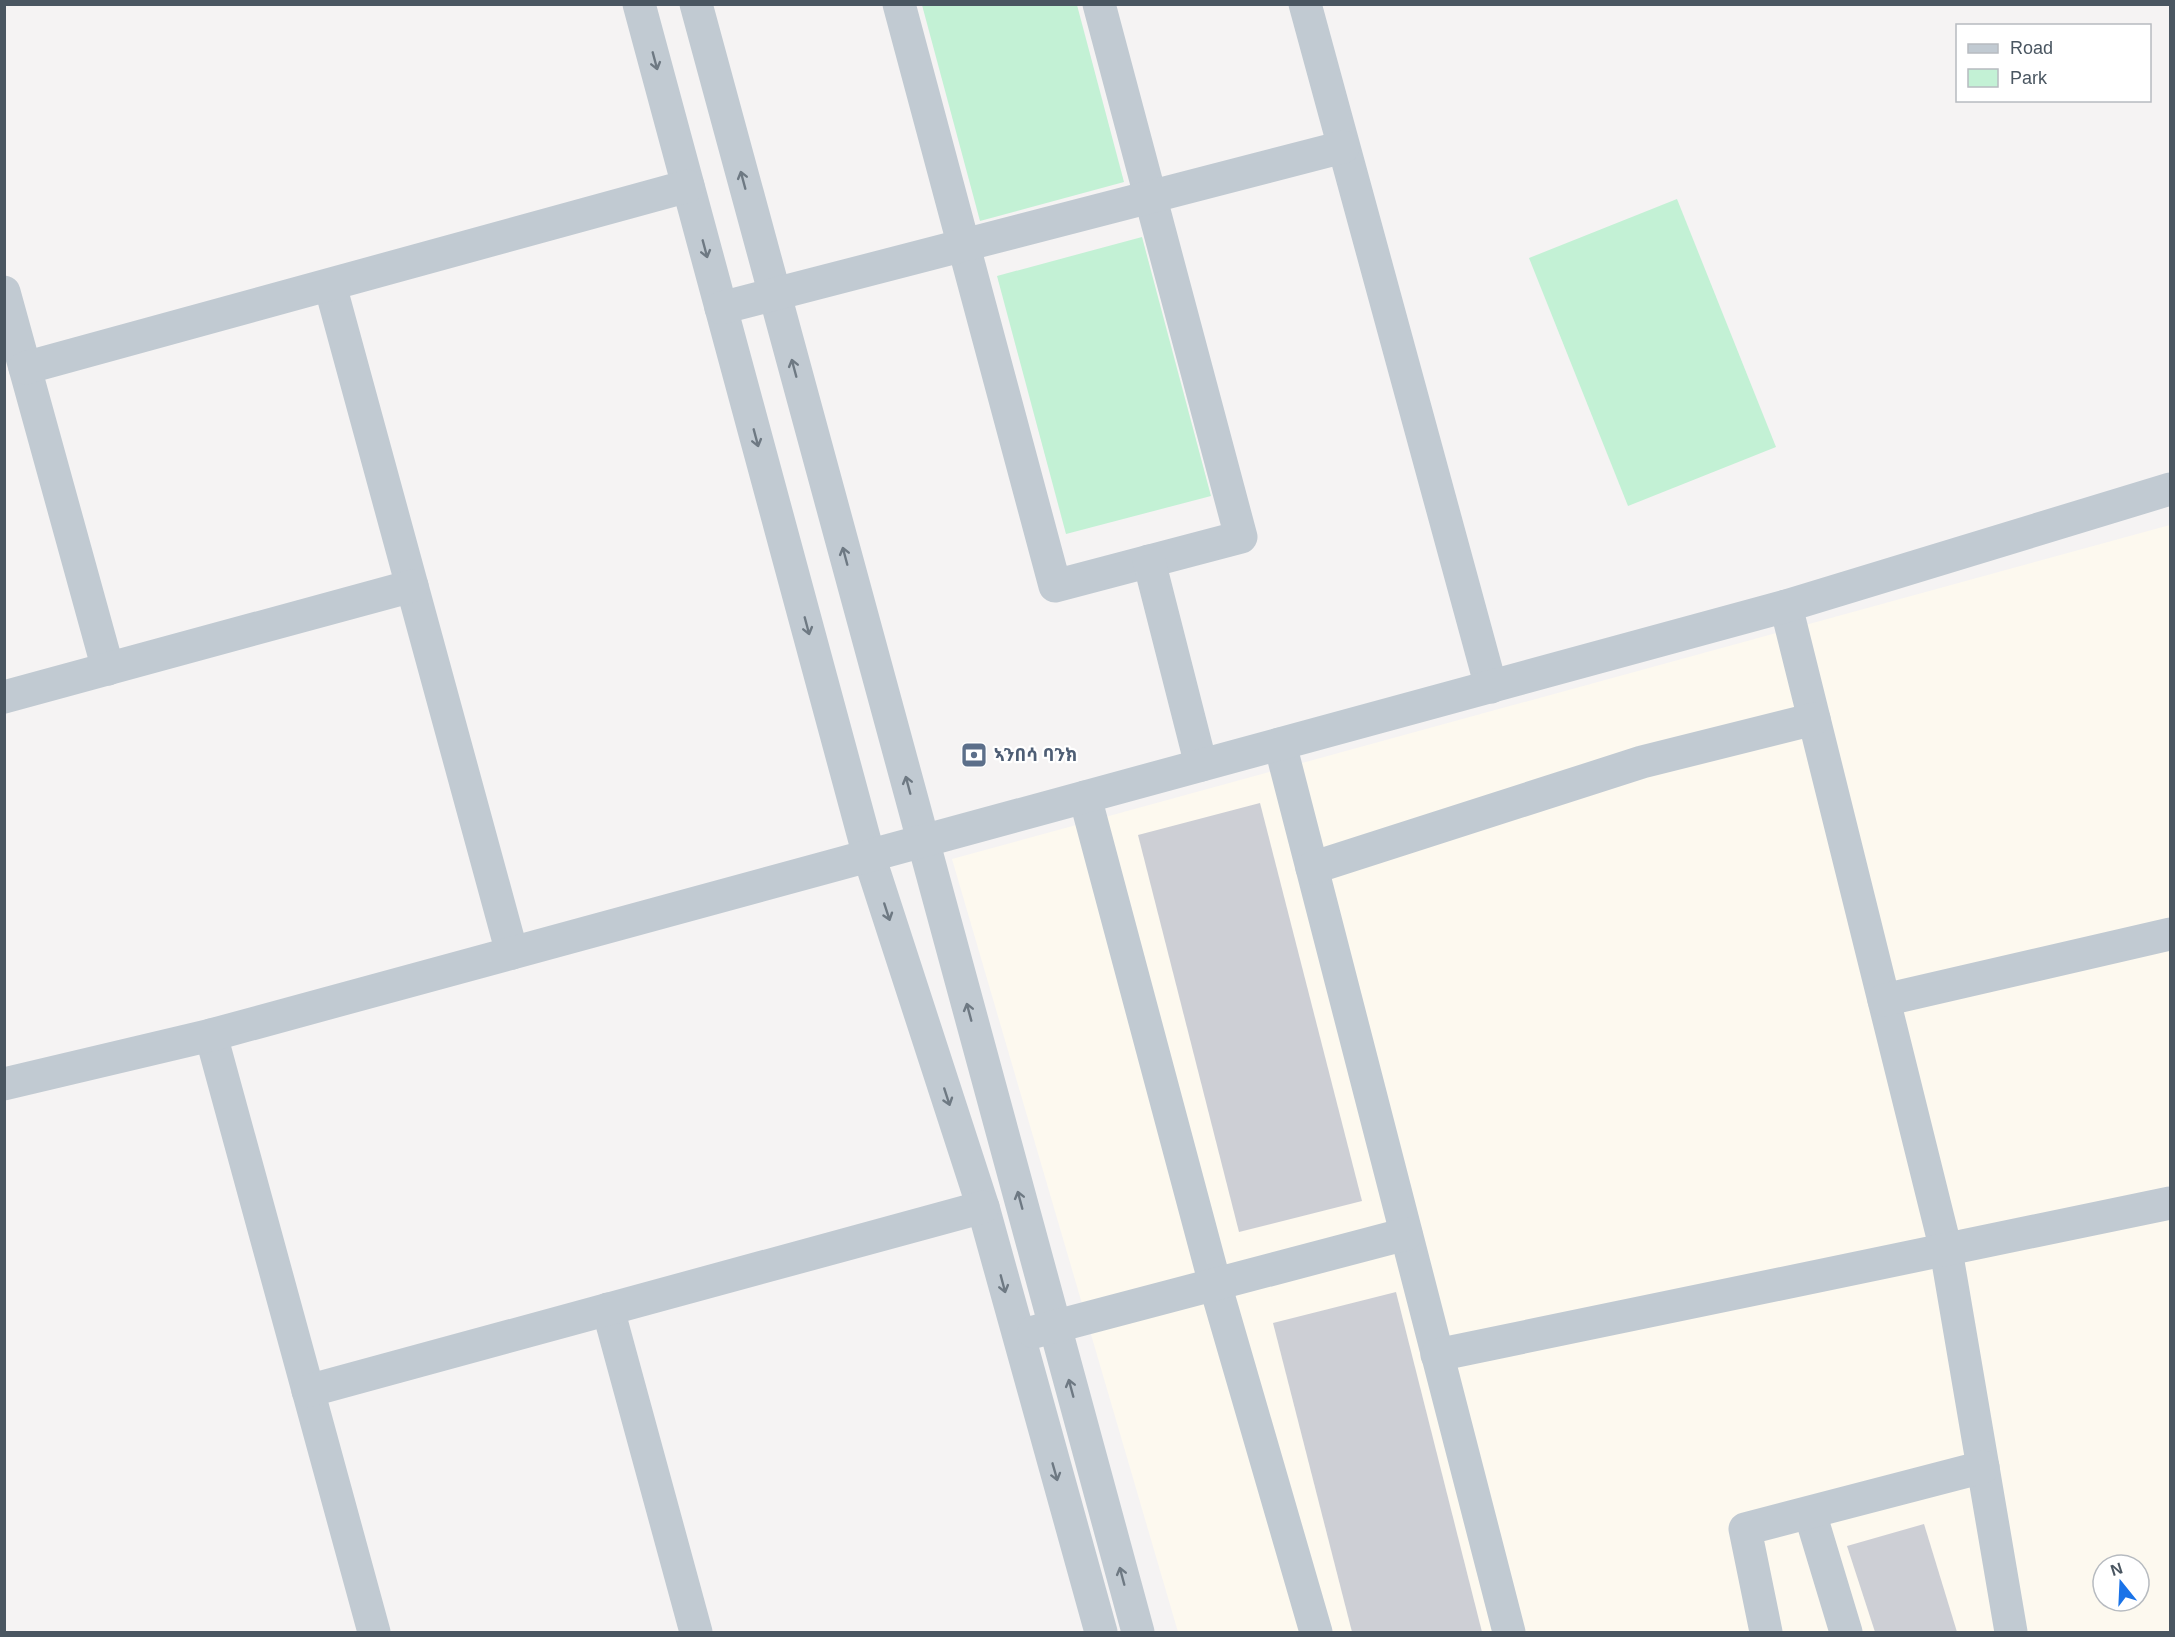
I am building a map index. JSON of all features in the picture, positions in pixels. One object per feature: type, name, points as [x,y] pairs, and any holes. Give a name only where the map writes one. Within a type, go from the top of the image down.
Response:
[{"type":"street","points":[[639,4],[868,856],[982,1207],[1101,1632]]},
{"type":"street","points":[[696,4],[1138,1632]]},
{"type":"street","points":[[899,4],[1055,586],[1241,537],[1100,4]]},
{"type":"street","points":[[1305,4],[1491,687]]},
{"type":"street","points":[[721,308],[1343,147]]},
{"type":"street","points":[[25,368],[688,186]]},
{"type":"street","points":[[330,285],[512,953]]},
{"type":"street","points":[[4,292],[108,669]]},
{"type":"street","points":[[4,1084],[211,1035],[1786,606],[2170,489]]},
{"type":"street","points":[[1149,561],[1201,765]]},
{"type":"street","points":[[4,697],[412,586]]},
{"type":"street","points":[[1786,606],[1946,1250],[2010,1632]]},
{"type":"street","points":[[1312,868],[1642,762],[1814,719]]},
{"type":"street","points":[[1280,744],[1509,1632]]},
{"type":"street","points":[[1084,797],[1215,1284],[1316,1632]]},
{"type":"street","points":[[1884,999],[2170,934]]},
{"type":"street","points":[[211,1035],[374,1632]]},
{"type":"street","points":[[1437,1355],[2170,1203]]},
{"type":"street","points":[[308,1391],[982,1207]]},
{"type":"street","points":[[1017,1336],[1406,1233]]},
{"type":"street","points":[[608,1309],[696,1632]]},
{"type":"street","points":[[1766,1632],[1745,1529],[1983,1467]]},
{"type":"street","points":[[1810,1513],[1846,1632]]},
{"type":"shaded area","points":[[2170,525],[2170,1632],[1178,1632],[952,859]]},
{"type":"green space","points":[[922,5],[1077,5],[1124,182],[980,221]]},
{"type":"green space","points":[[1677,199],[1776,447],[1628,506],[1529,258]]},
{"type":"green space","points":[[1142,237],[1211,496],[1066,534],[997,276]]},
{"type":"building","points":[[1260,803],[1362,1201],[1239,1232],[1138,835]]},
{"type":"building","points":[[1396,1292],[1482,1632],[1352,1632],[1273,1323]]},
{"type":"building","points":[[1924,1524],[1957,1632],[1875,1632],[1847,1546]]},
{"type":"place","name":"ኣንበሳ ባንክ","points":[[974,755]]}]
